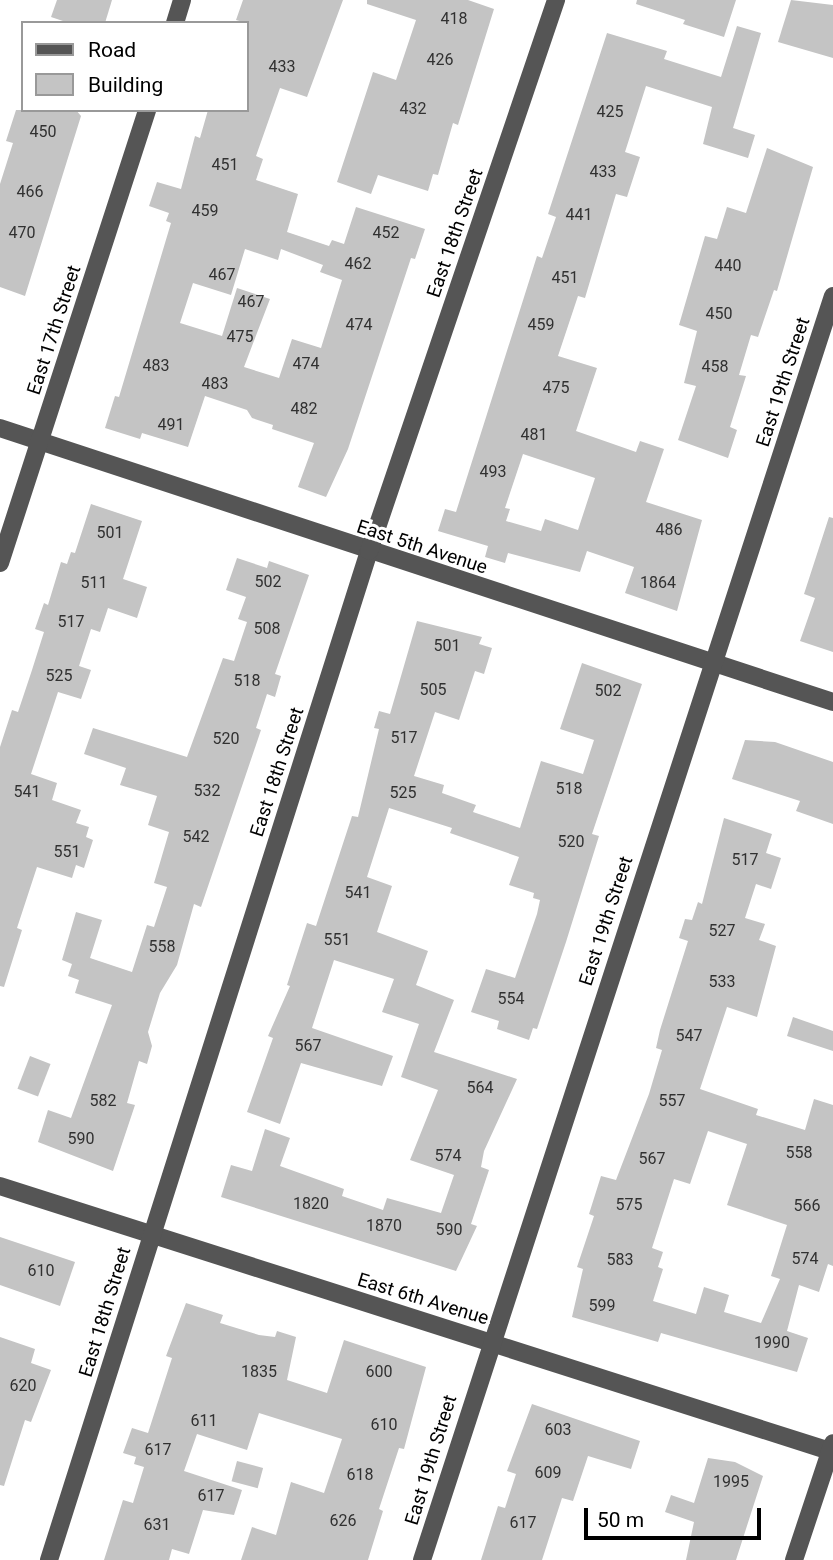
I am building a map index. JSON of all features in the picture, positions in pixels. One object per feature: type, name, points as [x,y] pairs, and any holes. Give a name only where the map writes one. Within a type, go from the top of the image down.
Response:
[{"type":"street","points":[[176,21],[182,0]]},
{"type":"street","name":"East 18th Street","points":[[49,1560],[369,551],[556,0]]},
{"type":"street","name":"East 17th Street","points":[[0,563],[146,112]]},
{"type":"street","name":"East 19th Street","points":[[422,1560],[489,1342],[833,296]]},
{"type":"street","name":"East 5th Avenue","points":[[0,428],[833,702]]},
{"type":"street","name":"East 6th Avenue","points":[[0,1186],[832,1449]]},
{"type":"street","points":[[794,1560],[832,1449]]},
{"type":"building","points":[[57,0],[112,0],[106,21],[63,21],[51,17]]},
{"type":"building","points":[[243,0],[343,0],[307,97],[280,88],[256,156],[263,159],[256,180],[298,194],[287,232],[329,246],[332,240],[344,244],[356,207],[425,229],[415,259],[411,258],[348,449],[326,497],[298,487],[314,443],[272,429],[273,425],[252,418],[247,410],[205,396],[188,447],[142,433],[140,439],[105,428],[115,396],[119,397],[171,223],[166,221],[169,213],[149,206],[157,182],[181,189],[195,136],[200,138],[207,112],[248,112],[248,21],[236,20]],"holes":[[[245,249],[278,260],[281,249],[323,265],[320,272],[342,280],[321,348],[292,339],[279,378],[244,367],[270,299],[237,288],[222,336],[180,323],[193,283],[231,295]]]},
{"type":"building","points":[[367,0],[468,0],[494,9],[458,125],[453,123],[438,175],[433,174],[428,191],[378,175],[371,194],[337,182],[373,72],[396,80],[416,20],[367,4]]},
{"type":"building","points":[[637,0],[736,0],[724,37],[683,24],[685,20],[636,4]]},
{"type":"building","points":[[791,0],[833,5],[833,58],[778,42]]},
{"type":"building","points":[[737,26],[761,33],[733,128],[755,135],[748,158],[703,144],[712,107],[646,86],[625,152],[640,157],[627,197],[616,194],[585,298],[578,296],[558,356],[597,368],[576,431],[636,452],[640,441],[664,449],[646,502],[702,520],[677,611],[625,593],[634,567],[587,551],[580,572],[508,553],[505,563],[485,557],[488,546],[438,531],[445,509],[456,512],[537,256],[542,258],[556,217],[548,214],[607,33],[667,51],[664,59],[721,77]],"holes":[[[523,454],[595,478],[578,530],[545,519],[541,531],[506,521],[510,509],[505,508]]]},
{"type":"building","points":[[16,110],[78,112],[81,116],[25,296],[0,287],[0,184],[13,143],[6,141]]},
{"type":"building","points":[[767,148],[813,167],[777,291],[774,290],[758,337],[751,335],[739,375],[746,376],[730,427],[737,430],[728,458],[678,440],[696,386],[684,383],[697,331],[679,325],[705,236],[717,239],[727,207],[746,213]]},
{"type":"building","points":[[91,504],[142,521],[123,579],[147,587],[137,618],[108,608],[100,632],[91,629],[79,666],[91,670],[81,699],[58,692],[31,774],[57,783],[52,800],[81,810],[76,823],[89,827],[86,837],[93,840],[84,868],[76,865],[72,878],[37,867],[17,928],[22,930],[4,987],[0,986],[0,747],[12,710],[18,712],[44,632],[35,629],[44,603],[48,605],[61,562],[67,564],[71,552],[75,553]]},
{"type":"building","points":[[829,517],[833,518],[833,652],[800,641],[815,598],[804,594]]},
{"type":"building","points":[[237,558],[267,568],[269,561],[309,575],[275,674],[281,676],[275,697],[267,694],[256,728],[261,730],[201,907],[194,904],[177,965],[160,993],[148,1032],[152,1046],[147,1064],[139,1061],[127,1103],[135,1105],[113,1171],[38,1142],[48,1110],[71,1118],[112,1005],[75,993],[79,980],[68,976],[72,964],[62,960],[76,912],[102,920],[90,958],[132,972],[147,925],[154,927],[167,887],[154,883],[169,832],[148,825],[157,796],[120,785],[126,768],[84,754],[93,728],[187,757],[223,658],[234,661],[247,622],[238,619],[246,597],[226,590]]},
{"type":"building","points":[[417,621],[482,637],[479,644],[492,648],[484,674],[475,671],[459,720],[435,712],[414,776],[444,785],[442,793],[476,805],[473,812],[520,828],[541,761],[583,774],[594,740],[560,729],[582,663],[642,684],[592,834],[599,836],[566,942],[537,1029],[533,1028],[529,1040],[497,1029],[499,1021],[471,1012],[486,969],[515,978],[537,914],[540,900],[533,898],[534,893],[509,885],[519,857],[450,833],[452,828],[389,808],[367,877],[392,886],[377,932],[428,951],[416,985],[454,1000],[434,1052],[517,1079],[484,1151],[481,1167],[489,1170],[471,1224],[477,1226],[456,1271],[221,1197],[231,1165],[252,1171],[265,1129],[290,1138],[280,1166],[344,1189],[342,1196],[383,1210],[387,1198],[441,1213],[454,1175],[410,1160],[438,1090],[401,1077],[419,1024],[382,1012],[394,979],[334,960],[312,1028],[393,1056],[382,1086],[301,1063],[280,1124],[247,1112],[273,1038],[268,1036],[290,986],[287,985],[307,923],[316,926],[352,816],[358,817],[379,729],[374,728],[379,711],[390,714]]},
{"type":"building","points":[[745,740],[775,742],[833,762],[833,824],[796,811],[800,801],[732,779]]},
{"type":"building","points":[[724,818],[772,834],[766,853],[781,858],[771,889],[756,884],[745,918],[765,924],[759,940],[776,946],[757,1017],[727,1007],[700,1089],[758,1109],[756,1115],[805,1130],[814,1099],[833,1105],[833,1266],[828,1264],[819,1292],[799,1285],[787,1331],[808,1338],[797,1372],[661,1333],[658,1342],[572,1317],[583,1269],[577,1267],[594,1216],[589,1214],[601,1176],[616,1180],[649,1094],[662,1050],[656,1048],[660,1030],[688,941],[679,938],[685,919],[692,920],[698,902],[702,904]],"holes":[[[708,1131],[747,1144],[727,1205],[787,1225],[771,1276],[780,1279],[761,1323],[724,1312],[729,1295],[704,1287],[696,1314],[653,1301],[663,1269],[658,1267],[663,1252],[652,1248],[674,1179],[690,1184]]]},
{"type":"building","points":[[793,1017],[833,1031],[833,1051],[787,1036]]},
{"type":"building","points":[[30,1056],[51,1064],[38,1097],[17,1089]]},
{"type":"building","points":[[0,1237],[75,1262],[60,1306],[0,1285]]},
{"type":"building","points":[[186,1303],[223,1315],[220,1323],[259,1335],[275,1337],[277,1331],[296,1337],[287,1380],[327,1393],[344,1340],[426,1367],[404,1449],[399,1448],[379,1509],[383,1511],[368,1560],[241,1560],[252,1527],[276,1535],[291,1482],[324,1493],[342,1439],[259,1413],[247,1450],[197,1434],[184,1471],[242,1490],[234,1515],[203,1510],[189,1554],[172,1549],[169,1560],[104,1560],[123,1500],[133,1503],[144,1467],[134,1464],[136,1457],[123,1453],[132,1428],[148,1433],[172,1358],[166,1356]]},
{"type":"building","points":[[0,1337],[35,1349],[31,1363],[51,1370],[31,1422],[25,1420],[4,1486],[0,1485]]},
{"type":"building","points":[[532,1404],[640,1441],[631,1469],[588,1456],[573,1501],[562,1498],[542,1560],[481,1560],[498,1506],[505,1508],[516,1474],[507,1471]]},
{"type":"building","points":[[708,1458],[735,1462],[763,1476],[736,1560],[686,1560],[694,1522],[665,1512],[671,1495],[694,1503]]},
{"type":"building","points":[[237,1461],[263,1468],[258,1488],[232,1481]]}]
